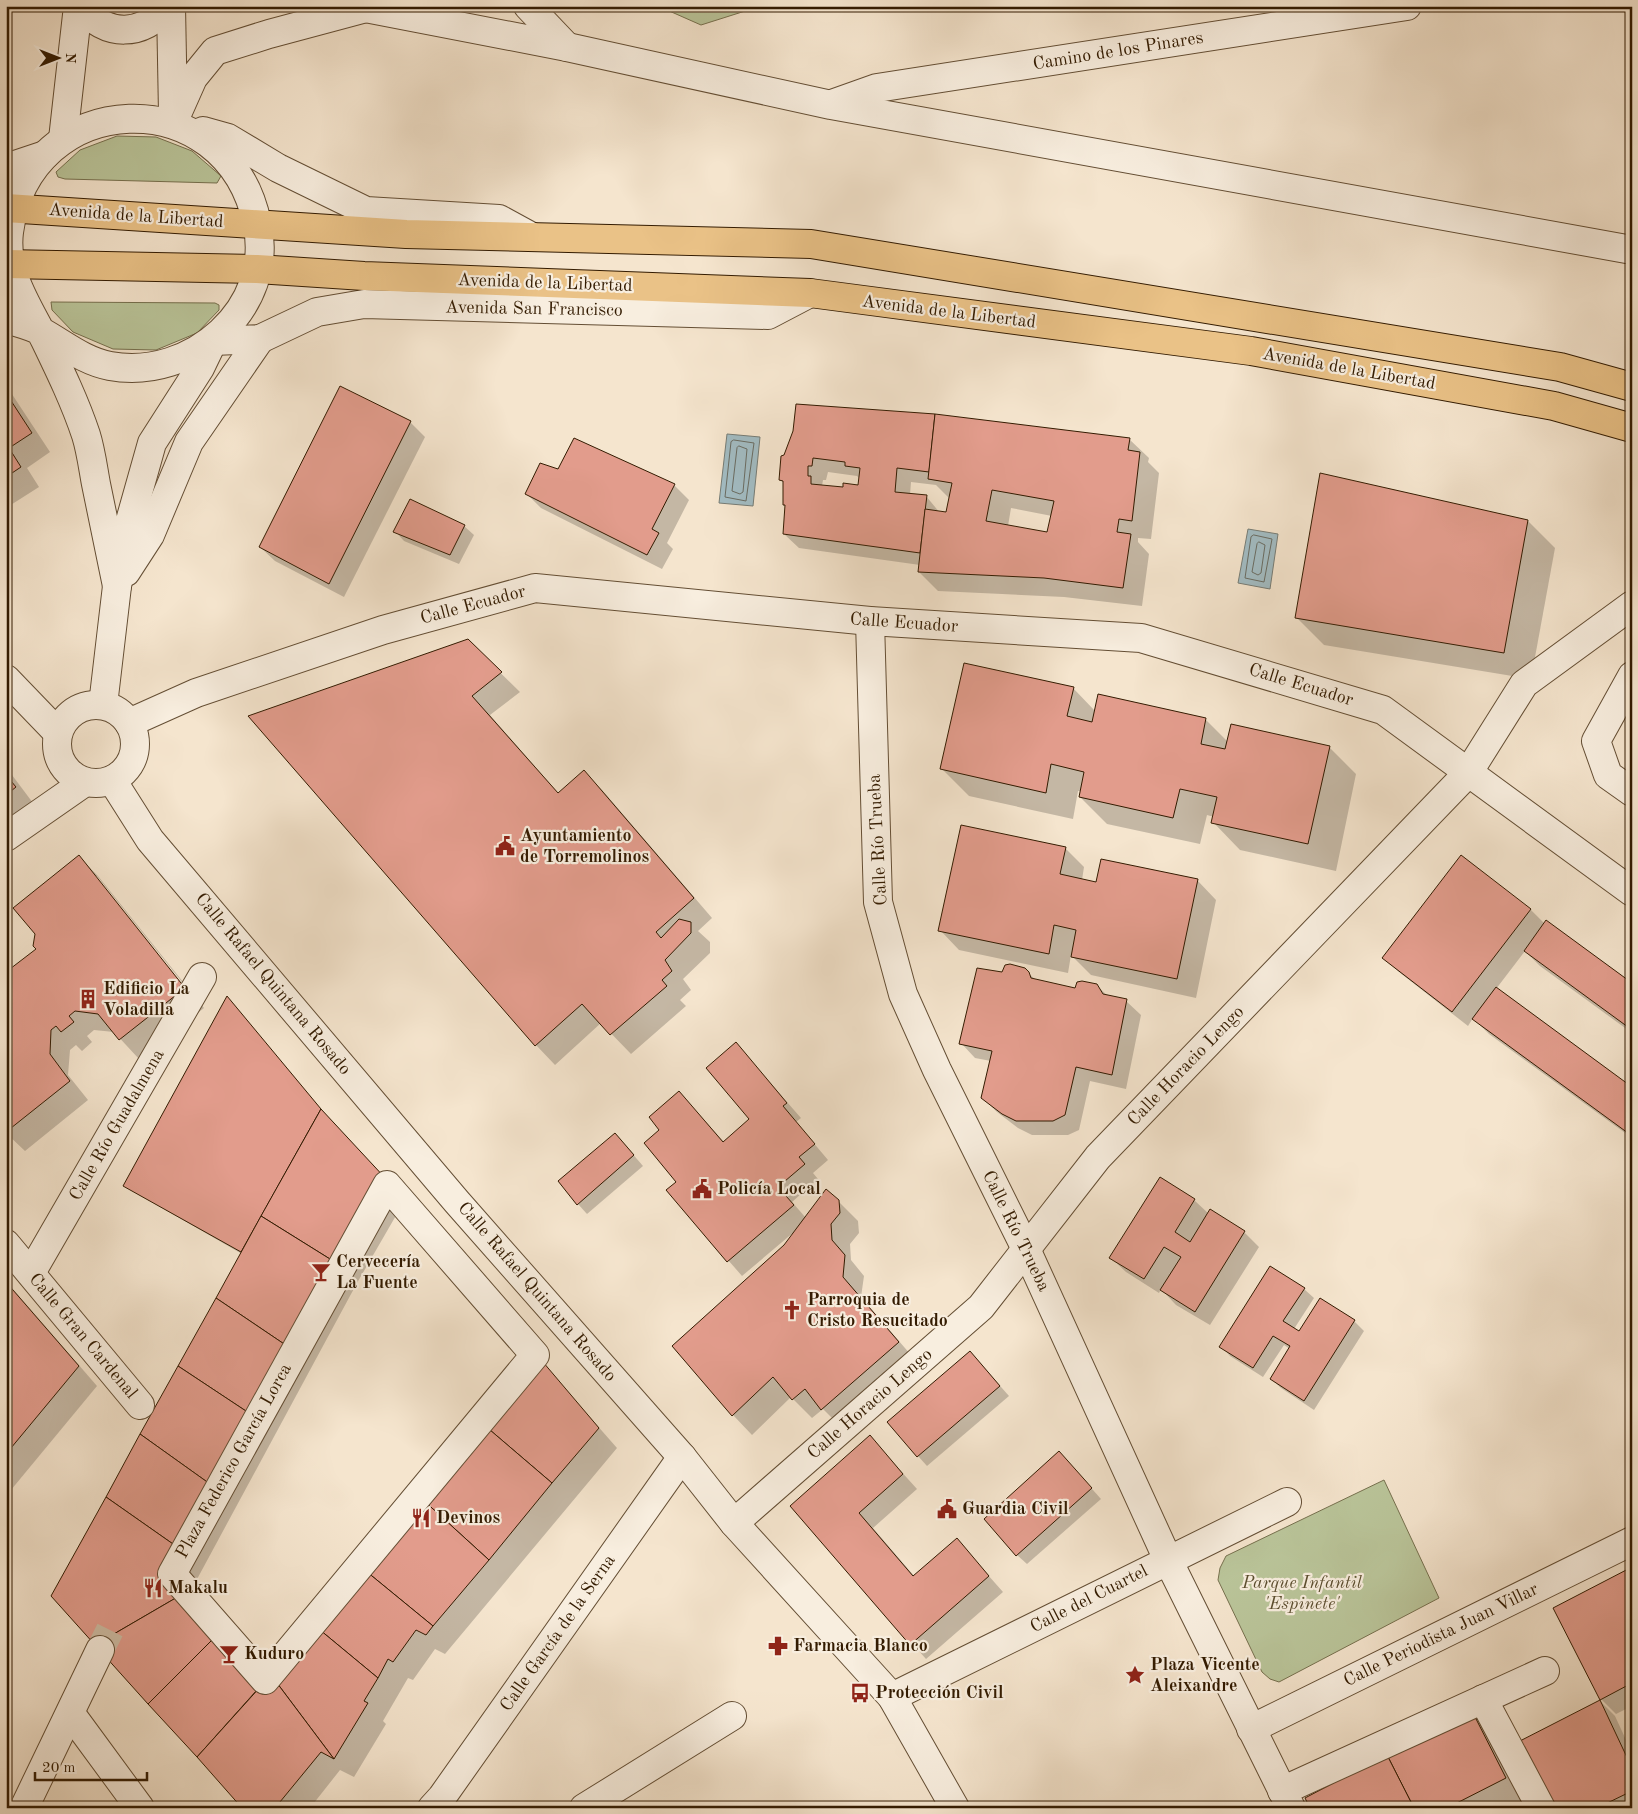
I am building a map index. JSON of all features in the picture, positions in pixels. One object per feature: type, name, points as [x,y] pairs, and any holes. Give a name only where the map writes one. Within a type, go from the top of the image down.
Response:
[{"type":"main road","name":"Avenida de la Libertad","points":[[10,208],[406,234],[811,244],[1560,367],[1632,387]]},
{"type":"main road","name":"Avenida de la Libertad","points":[[8,264],[257,269],[364,276],[810,294],[1251,351],[1554,406],[1632,428]]},
{"type":"street","points":[[79,6],[90,18],[106,27],[123,30],[141,28],[157,19],[170,6]]},
{"type":"street","points":[[79,6],[54,147],[26,179],[10,208],[8,264],[23,300],[68,387],[86,437],[117,586]]},
{"type":"street","points":[[170,6],[174,123]]},
{"type":"street","points":[[528,6],[567,47]]},
{"type":"street","name":"Camino de los Pinares","points":[[831,105],[877,88],[1269,17],[1407,6]]},
{"type":"street","points":[[174,123],[193,78],[215,51],[361,7],[567,47],[831,105],[1632,250]]},
{"type":"street","points":[[6,168],[54,147],[98,122],[136,117],[174,123],[228,138],[278,168],[366,211],[499,219],[532,237]]},
{"type":"street","points":[[6,319],[40,330],[74,354],[109,366],[145,369],[181,360],[213,341],[233,321],[248,296],[257,269],[258,225],[249,192],[230,162],[204,139],[174,123]]},
{"type":"street","name":"Avenida San Francisco","points":[[213,341],[260,339],[318,312],[364,304],[768,315],[810,294]]},
{"type":"street","points":[[117,586],[150,535],[189,442],[260,339]]},
{"type":"street","points":[[103,705],[117,586],[130,520],[152,443],[200,368],[213,341]]},
{"type":"street","name":"Calle Ecuador","points":[[129,723],[196,693],[383,630],[535,588],[870,622],[1141,638],[1383,710],[1632,892]]},
{"type":"street","name":"Calle Horacio Lengo","points":[[734,1523],[981,1307],[1098,1157],[1468,773],[1524,684],[1632,605]]},
{"type":"street","name":"Calle Río Trueba","points":[[870,622],[878,902],[903,994],[937,1070],[1026,1249],[1168,1560],[1287,1799]]},
{"type":"street","points":[[1632,676],[1596,741],[1608,775],[1632,792]]},
{"type":"street","points":[[6,679],[58,733]]},
{"type":"street","points":[[103,705],[114,708],[129,723],[134,742],[131,762],[123,773],[112,780],[100,783],[85,782],[67,771],[60,760],[56,747],[58,733],[63,721],[72,712],[83,706],[103,705]]},
{"type":"street","name":"Calle Rafael Quintana Rosado","points":[[112,780],[150,840],[457,1202],[682,1457],[734,1523],[892,1697],[954,1808]]},
{"type":"street","points":[[6,837],[85,782]]},
{"type":"street","name":"Calle Río Guadalmena","points":[[31,1273],[202,977]]},
{"type":"street","name":"Plaza Federico García Lorca","points":[[387,1185],[535,1355],[265,1680],[172,1574],[387,1185]]},
{"type":"street","name":"Calle Gran Cardenal","points":[[6,1244],[140,1405]]},
{"type":"street","name":"Calle García de la Serna","points":[[441,1804],[682,1457]]},
{"type":"street","name":"Calle del Cuartel","points":[[892,1697],[1287,1502]]},
{"type":"street","name":"Calle Periodista Juan Villar","points":[[1251,1729],[1632,1541]]},
{"type":"street","points":[[24,1808],[71,1714],[100,1650]]},
{"type":"street","points":[[1287,1799],[1483,1699],[1545,1671]]},
{"type":"street","points":[[1483,1699],[1542,1808]]},
{"type":"street","points":[[71,1714],[140,1808]]},
{"type":"street","points":[[584,1808],[732,1716]]},
{"type":"green space","points":[[658,6],[761,6],[701,25]]},
{"type":"green space","points":[[117,136],[156,137],[192,151],[221,176],[217,183],[65,179],[58,177],[56,172],[80,150]]},
{"type":"green space","points":[[51,302],[215,303],[219,305],[219,310],[197,333],[156,350],[113,349],[73,332],[52,310]]},
{"type":"green space","name":"Parque Infantil 'Espinete'","points":[[1384,1480],[1439,1598],[1279,1682],[1270,1679],[1262,1672],[1218,1580],[1220,1568],[1226,1556]]},
{"type":"water","points":[[727,434],[760,437],[753,506],[719,503]]},
{"type":"water","points":[[1248,529],[1278,534],[1270,589],[1238,583]]},
{"type":"building","points":[[340,386],[411,421],[329,584],[259,547]]},
{"type":"building","points":[[6,393],[32,433],[9,448],[21,467],[6,477]]},
{"type":"building","points":[[796,404],[935,414],[929,472],[897,468],[895,492],[927,495],[920,553],[783,534],[785,505],[783,505],[783,481],[779,480],[781,456],[784,455],[793,431]],"holes":[[[813,458],[845,462],[845,466],[860,468],[858,485],[843,483],[843,487],[811,484],[811,476],[808,476],[808,466],[812,466]]]},
{"type":"building","points":[[935,414],[1130,438],[1128,450],[1140,452],[1132,521],[1119,519],[1117,532],[1131,534],[1123,588],[1044,578],[918,572],[925,509],[946,512],[952,483],[928,479]],"holes":[[[992,490],[1054,501],[1047,532],[986,521]]]},
{"type":"building","points":[[574,438],[675,484],[652,529],[659,533],[647,555],[525,494],[540,463],[558,469]]},
{"type":"building","points":[[1320,473],[1528,520],[1504,653],[1295,618]]},
{"type":"building","points":[[410,499],[465,525],[450,555],[393,532]]},
{"type":"building","name":"Ayuntamiento de Torremolinos","points":[[468,639],[502,672],[472,696],[558,793],[584,770],[694,898],[656,932],[661,938],[679,919],[691,922],[691,933],[665,960],[672,971],[662,980],[667,986],[610,1035],[582,1004],[535,1046],[248,716]]},
{"type":"building","points":[[964,663],[1074,687],[1067,716],[1092,722],[1098,694],[1206,718],[1201,744],[1225,749],[1231,724],[1330,746],[1308,844],[1211,823],[1217,797],[1180,789],[1173,818],[1079,797],[1084,772],[1051,764],[1046,793],[940,769]]},
{"type":"building","points":[[6,775],[16,787],[6,795]]},
{"type":"building","points":[[961,825],[1066,847],[1060,874],[1096,882],[1101,859],[1198,879],[1177,979],[1071,957],[1076,930],[1054,925],[1049,954],[938,931]]},
{"type":"building","name":"Edificio La Voladilla","points":[[79,855],[185,988],[119,1040],[98,1014],[75,1011],[69,1016],[74,1022],[61,1032],[56,1026],[51,1030],[50,1054],[70,1081],[6,1132],[6,972],[36,949],[33,946],[35,934],[13,908]]},
{"type":"building","points":[[1461,855],[1531,909],[1452,1012],[1382,958]]},
{"type":"building","points":[[1546,920],[1632,983],[1632,1030],[1524,951]]},
{"type":"building","points":[[1010,964],[1025,968],[1031,978],[1075,988],[1077,982],[1082,981],[1097,984],[1103,994],[1127,999],[1112,1075],[1076,1067],[1065,1115],[1053,1121],[1016,1121],[1002,1114],[981,1098],[992,1051],[959,1044],[977,968],[1002,972],[1005,965]]},
{"type":"building","points":[[1496,987],[1632,1087],[1632,1136],[1472,1019]]},
{"type":"building","points":[[227,996],[321,1109],[241,1252],[123,1186]]},
{"type":"building","points":[[736,1042],[787,1103],[783,1106],[815,1144],[799,1157],[805,1164],[778,1187],[794,1205],[727,1262],[666,1190],[676,1182],[644,1143],[659,1130],[649,1117],[679,1091],[723,1142],[749,1119],[706,1068]]},
{"type":"building","points":[[321,1109],[387,1180],[338,1264],[261,1216]]},
{"type":"building","points":[[615,1133],[634,1155],[577,1205],[558,1181]]},
{"type":"building","points":[[1160,1177],[1195,1199],[1175,1232],[1190,1242],[1210,1209],[1245,1231],[1195,1312],[1160,1290],[1181,1257],[1164,1247],[1144,1279],[1109,1258]]},
{"type":"building","name":"Parroquia de Cristo Resucitado","points":[[826,1189],[839,1200],[840,1213],[831,1224],[832,1240],[845,1255],[843,1277],[899,1342],[821,1410],[805,1389],[792,1400],[773,1377],[732,1416],[672,1346],[784,1245]]},
{"type":"building","points":[[261,1216],[338,1264],[293,1350],[216,1298]]},
{"type":"building","points":[[1270,1266],[1305,1288],[1283,1321],[1299,1331],[1320,1298],[1355,1320],[1304,1401],[1270,1379],[1290,1346],[1273,1336],[1253,1368],[1219,1347]]},
{"type":"building","points":[[6,1282],[79,1366],[6,1454]]},
{"type":"building","points":[[216,1298],[293,1350],[255,1417],[178,1366]]},
{"type":"building","points":[[970,1351],[1000,1386],[917,1457],[887,1422]]},
{"type":"building","points":[[537,1355],[599,1428],[552,1483],[483,1424]]},
{"type":"building","points":[[178,1366],[255,1417],[217,1489],[140,1434]]},
{"type":"building","points":[[483,1424],[552,1483],[489,1560],[421,1498]]},
{"type":"building","points":[[140,1434],[217,1489],[183,1551],[106,1497]]},
{"type":"building","points":[[870,1435],[903,1474],[859,1513],[913,1576],[957,1538],[989,1576],[910,1645],[790,1506]]},
{"type":"building","points":[[1059,1451],[1092,1488],[1016,1556],[984,1519]]},
{"type":"building","points":[[106,1497],[183,1551],[186,1592],[95,1645],[51,1596]]},
{"type":"building","points":[[421,1498],[489,1560],[433,1626],[361,1567]]},
{"type":"building","points":[[361,1567],[433,1626],[426,1635],[416,1630],[393,1662],[388,1659],[378,1678],[314,1625]]},
{"type":"building","points":[[1632,1567],[1632,1683],[1600,1700],[1553,1608]]},
{"type":"building","points":[[186,1592],[221,1631],[148,1704],[95,1645]]},
{"type":"building","points":[[314,1625],[378,1678],[364,1701],[368,1703],[334,1759],[271,1675]]},
{"type":"building","points":[[221,1631],[265,1681],[197,1757],[148,1704]]},
{"type":"building","points":[[271,1675],[334,1759],[321,1752],[275,1808],[242,1808],[197,1757]]},
{"type":"building","points":[[1600,1700],[1632,1768],[1632,1791],[1597,1808],[1547,1808],[1516,1743]]},
{"type":"building","points":[[1472,1711],[1506,1778],[1447,1808],[1414,1808],[1387,1755]]},
{"type":"building","points":[[1387,1755],[1414,1808],[1310,1808],[1305,1798]]},
{"type":"tunnel","points":[[100,1650],[110,1630]]},
{"type":"place","name":"Ayuntamiento de Torremolinos","points":[[505,846]]},
{"type":"place","name":"Edificio La Voladilla","points":[[88,999]]},
{"type":"place","name":"Policía Local","points":[[702,1189]]},
{"type":"place","name":"Cervecería La Fuente","points":[[321,1272]]},
{"type":"place","name":"Parroquia de Cristo Resucitado","points":[[792,1310]]},
{"type":"place","name":"Guardia Civil","points":[[947,1509]]},
{"type":"place","name":"Devinos","points":[[421,1518]]},
{"type":"place","name":"Makalu","points":[[153,1588]]},
{"type":"place","name":"Farmacia Blanco","points":[[778,1646]]},
{"type":"place","name":"Kuduro","points":[[229,1654]]},
{"type":"place","name":"Plaza Vicente Aleixandre","points":[[1135,1675]]},
{"type":"place","name":"Protección Civil","points":[[860,1693]]}]
